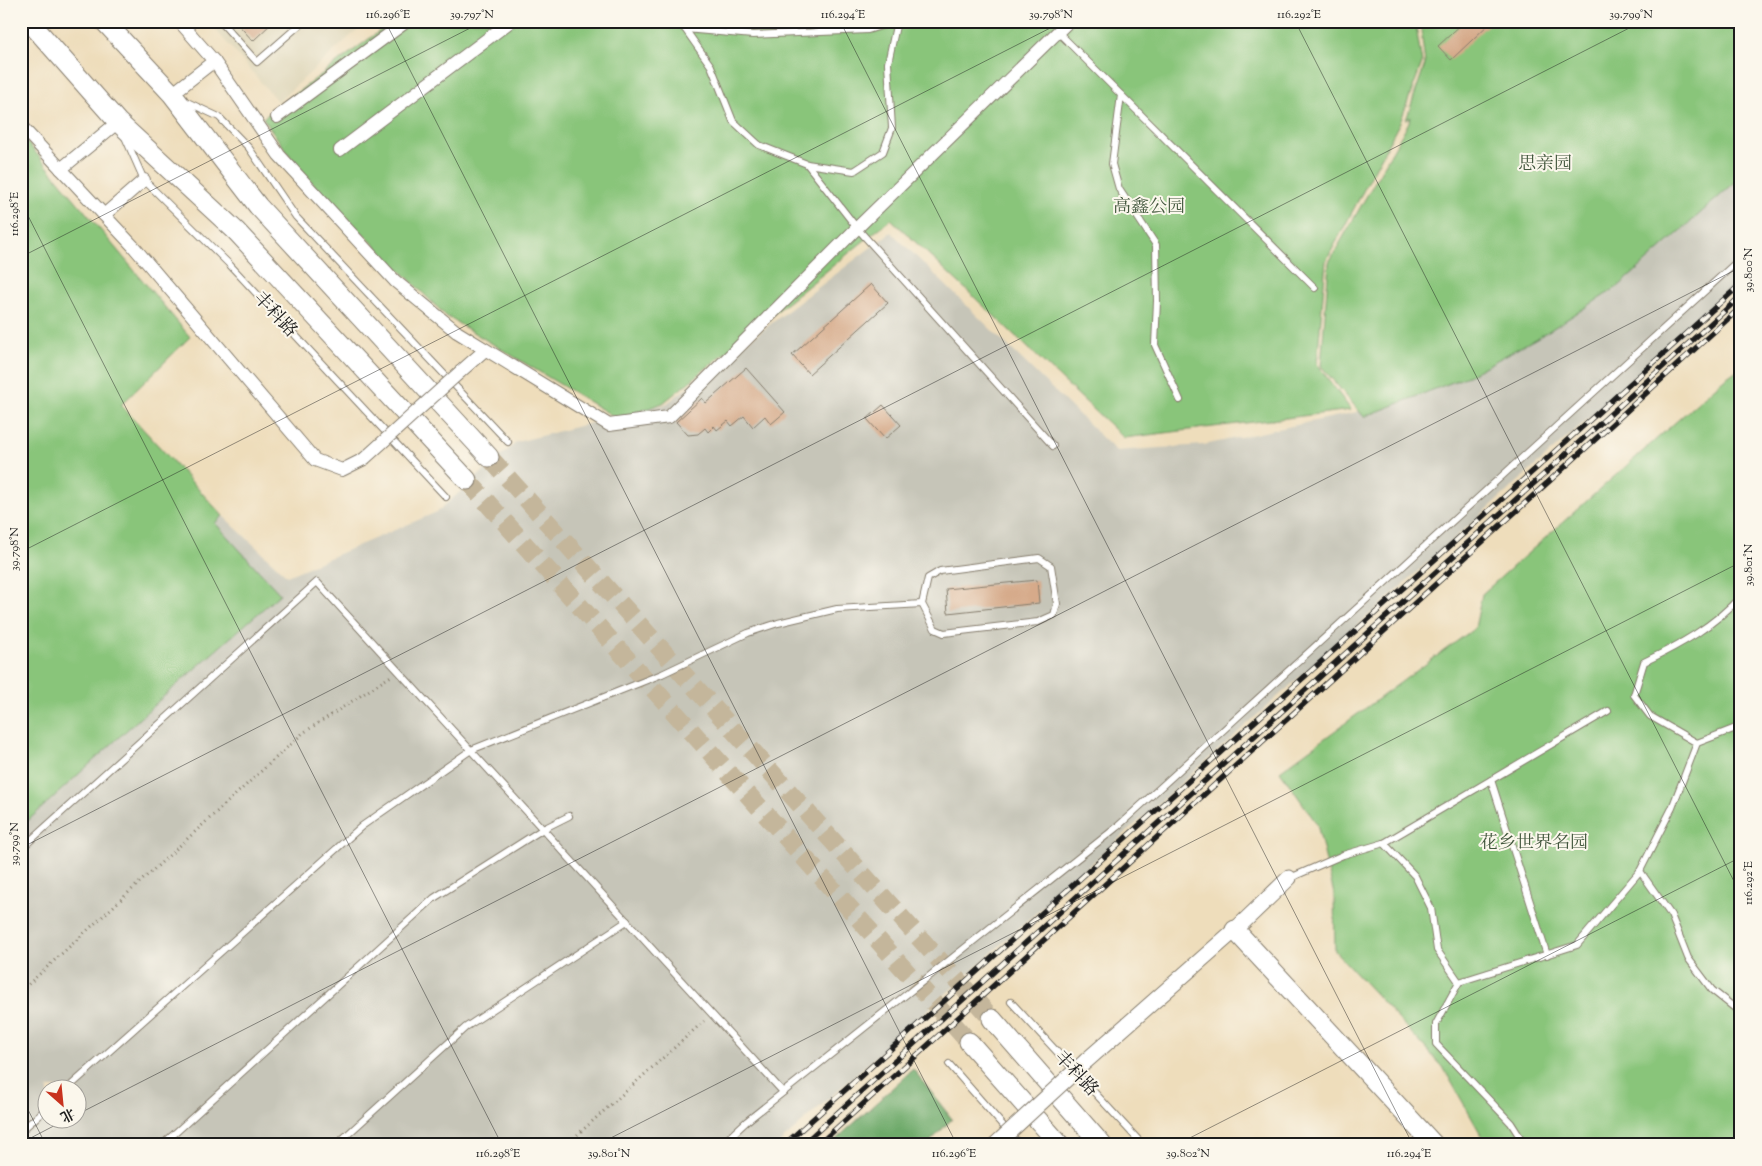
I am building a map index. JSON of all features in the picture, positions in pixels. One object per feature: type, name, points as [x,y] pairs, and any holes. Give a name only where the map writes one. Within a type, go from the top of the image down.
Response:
[{"type":"main road","name":"丰科路","points":[[29,21],[118,122],[236,231],[467,480]]},
{"type":"main road","points":[[104,21],[172,94],[258,206],[488,457]]},
{"type":"main road","points":[[1235,930],[1434,1145]]},
{"type":"main road","name":"丰科路","points":[[992,1019],[1102,1145]]},
{"type":"main road","points":[[969,1042],[1060,1145]]},
{"type":"street","points":[[179,21],[214,62],[279,155],[395,281],[457,332],[609,426],[669,417],[857,228],[1070,21]]},
{"type":"street","points":[[278,117],[406,21]]},
{"type":"street","points":[[340,150],[511,21]]},
{"type":"street","points":[[172,94],[214,62]]},
{"type":"street","points":[[61,169],[118,122]]},
{"type":"street","points":[[21,126],[139,253],[315,460],[342,470],[364,459],[485,350]]},
{"type":"street","points":[[104,216],[144,180]]},
{"type":"street","points":[[994,1145],[1235,930],[1289,878]]},
{"type":"lane","points":[[220,21],[257,62],[304,21]]},
{"type":"lane","points":[[678,21],[711,66],[733,121],[759,145],[807,164],[854,171],[883,152],[892,128],[888,63],[897,21],[868,30],[752,34],[685,29]]},
{"type":"lane","points":[[1058,32],[1315,288]]},
{"type":"lane","points":[[172,94],[219,117],[249,148],[296,217],[508,442]]},
{"type":"lane","points":[[1121,95],[1112,164],[1119,189],[1156,245],[1157,301],[1155,345],[1180,400]]},
{"type":"lane","name":"丰科路","points":[[118,122],[144,180],[229,264],[446,497]]},
{"type":"lane","points":[[807,164],[857,228],[1053,446]]},
{"type":"lane","points":[[721,1145],[783,1092],[1117,827],[1741,258]]},
{"type":"lane","points":[[1039,558],[1051,566],[1057,604],[1054,615],[1038,622],[944,633],[935,629],[922,604],[928,578],[940,571],[1039,558]]},
{"type":"lane","points":[[21,848],[317,582],[783,1092]]},
{"type":"lane","points":[[1697,743],[1650,716],[1634,695],[1644,662],[1681,644],[1726,613],[1741,596]]},
{"type":"lane","points":[[79,1078],[362,826],[471,750],[662,674],[748,633],[778,623],[837,610],[922,604]]},
{"type":"lane","points":[[1289,878],[1343,855],[1384,843],[1608,711]]},
{"type":"lane","points":[[1525,1145],[1511,1123],[1436,1044],[1436,1024],[1459,982],[1577,945],[1640,871],[1672,808],[1697,743],[1741,726]]},
{"type":"lane","points":[[1492,780],[1547,954]]},
{"type":"lane","points":[[162,1145],[434,898],[543,829],[568,816]]},
{"type":"lane","points":[[1384,843],[1415,876],[1431,908],[1437,950],[1459,982]]},
{"type":"lane","points":[[1640,871],[1671,915],[1688,958],[1712,990],[1741,1013]]},
{"type":"lane","points":[[336,1145],[466,1027],[626,921]]},
{"type":"lane","name":"丰科路","points":[[1011,1002],[1143,1145]]},
{"type":"lane","points":[[949,1064],[1020,1145]]},
{"type":"lane","points":[[21,1130],[38,1116]]},
{"type":"path","points":[[21,991],[303,733],[399,671]]},
{"type":"path","points":[[566,1145],[712,1014]]},
{"type":"shaded area","points":[[208,21],[367,21],[278,102]]},
{"type":"shaded area","points":[[1741,175],[1741,282],[777,1145],[21,1145],[21,827],[164,696],[280,594],[215,523],[223,516],[287,576],[437,512],[517,442],[666,404],[891,232],[1116,451],[1204,445],[1357,412],[1507,352]]},
{"type":"green space","name":"高鑫公园","points":[[393,21],[1415,21],[1422,63],[1401,120],[1326,261],[1317,364],[1351,410],[1124,438],[891,219],[663,403],[618,419],[446,316],[301,172],[263,118]]},
{"type":"green space","name":"思亲园","points":[[1420,21],[1741,21],[1741,177],[1619,286],[1544,334],[1468,376],[1364,417],[1321,366],[1329,262],[1409,122],[1410,117],[1406,120],[1425,64]]},
{"type":"green space","points":[[21,135],[190,337],[121,405],[223,516],[215,523],[280,594],[164,696],[21,827]]},
{"type":"green space","name":"花乡世界名园","points":[[1741,367],[1741,1145],[1487,1145],[1443,1067],[1335,951],[1334,894],[1317,824],[1280,771],[1475,628],[1482,594],[1723,380]]},
{"type":"green space","points":[[913,1069],[952,1119],[927,1145],[830,1145]]},
{"type":"building","points":[[235,21],[274,21],[253,41]]},
{"type":"building","points":[[1465,21],[1492,21],[1451,60],[1438,46]]},
{"type":"building","points":[[871,284],[888,303],[809,374],[792,355]]},
{"type":"building","points":[[746,368],[785,412],[771,424],[765,416],[753,427],[744,416],[732,426],[728,421],[717,430],[714,426],[708,432],[705,428],[698,434],[688,435],[676,422],[702,398],[706,403]]},
{"type":"building","points":[[883,405],[901,425],[885,439],[867,419]]},
{"type":"building","points":[[1037,580],[1039,603],[948,613],[946,589]]},
{"type":"tunnel","points":[[489,457],[992,1019]]},
{"type":"tunnel","points":[[467,480],[969,1042]]},
{"type":"railway","points":[[784,1145],[1741,284]]},
{"type":"railway","points":[[802,1145],[1741,296]]},
{"type":"railway","points":[[818,1145],[1741,307]]}]
